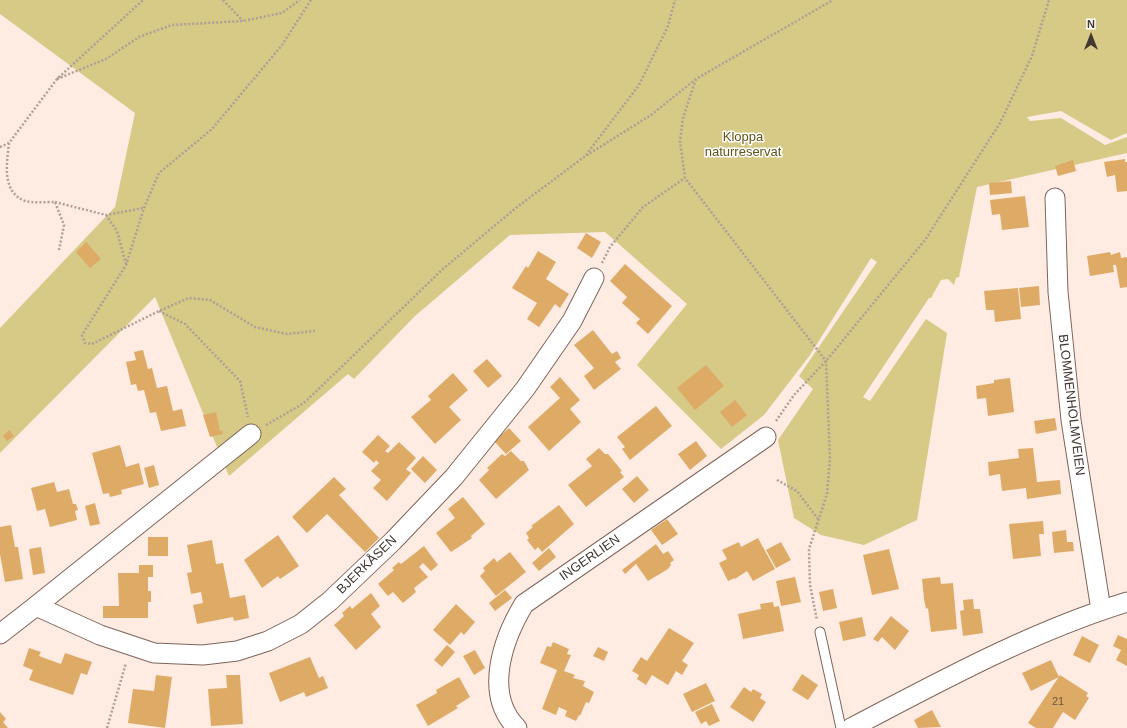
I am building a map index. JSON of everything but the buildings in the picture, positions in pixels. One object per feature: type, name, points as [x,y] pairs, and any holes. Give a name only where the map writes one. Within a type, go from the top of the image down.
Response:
[{"type":"street","name":"BLOMMENHOLMVEIEN","points":[[1055,198],[1058,292],[1071,420],[1101,610]]},
{"type":"street","name":"BJERKÅSEN","points":[[36,606],[100,635],[154,653],[203,655],[237,651],[268,641],[301,624],[330,601],[393,541],[454,477],[525,389],[572,321],[594,278]]},
{"type":"street","points":[[0,634],[252,434]]},
{"type":"street","name":"INGERLIEN","points":[[517,728],[502,706],[499,691],[499,670],[514,622],[524,604],[766,437]]},
{"type":"street","points":[[851,728],[955,674],[1030,638],[1101,610],[1127,602]]},
{"type":"lane","points":[[820,632],[841,728]]},
{"type":"path","points":[[143,0],[57,79],[9,143],[7,171],[8,184],[16,196],[26,201],[56,202],[106,215],[144,208]]},
{"type":"path","points":[[222,0],[243,21]]},
{"type":"path","points":[[57,79],[106,59],[139,37],[172,25],[243,21],[282,13],[300,0]]},
{"type":"path","points":[[311,0],[282,45],[212,129],[159,173],[144,208],[126,265],[82,335],[85,343],[92,344],[189,298],[210,300],[255,327],[286,334],[315,331]]},
{"type":"path","points":[[584,157],[639,85],[668,26],[674,0]]},
{"type":"path","points":[[159,311],[185,324],[240,381],[252,434],[304,403],[444,268],[517,208],[584,157],[651,115],[696,79],[833,0]]},
{"type":"path","points":[[766,437],[794,395],[826,361],[925,240],[1000,123],[1032,56],[1049,0]]},
{"type":"path","points":[[696,79],[683,118],[680,141],[685,178],[826,361],[830,458],[827,494],[809,549],[810,584],[820,632]]},
{"type":"path","points":[[0,146],[9,143]]},
{"type":"path","points":[[594,278],[610,246],[643,207],[685,178]]},
{"type":"path","points":[[56,202],[64,225],[59,250]]},
{"type":"path","points":[[106,215],[117,231],[126,265]]},
{"type":"path","points":[[777,480],[797,491],[818,519]]},
{"type":"path","points":[[108,728],[132,646]]},
{"type":"green space","name":"Kloppa naturreservat","points":[[0,0],[1127,0],[1127,133],[1111,140],[1061,111],[1027,117],[1030,121],[1061,118],[1105,145],[1127,137],[1127,153],[977,187],[959,277],[956,278],[954,285],[948,279],[941,280],[931,298],[929,298],[863,397],[870,401],[926,319],[947,333],[917,520],[864,545],[821,535],[794,518],[778,440],[813,389],[799,376],[877,262],[871,258],[810,355],[764,415],[721,449],[637,365],[687,304],[605,232],[510,235],[415,316],[354,379],[348,374],[229,476],[155,297],[0,453],[0,328],[115,207],[135,113],[0,14]]}]
